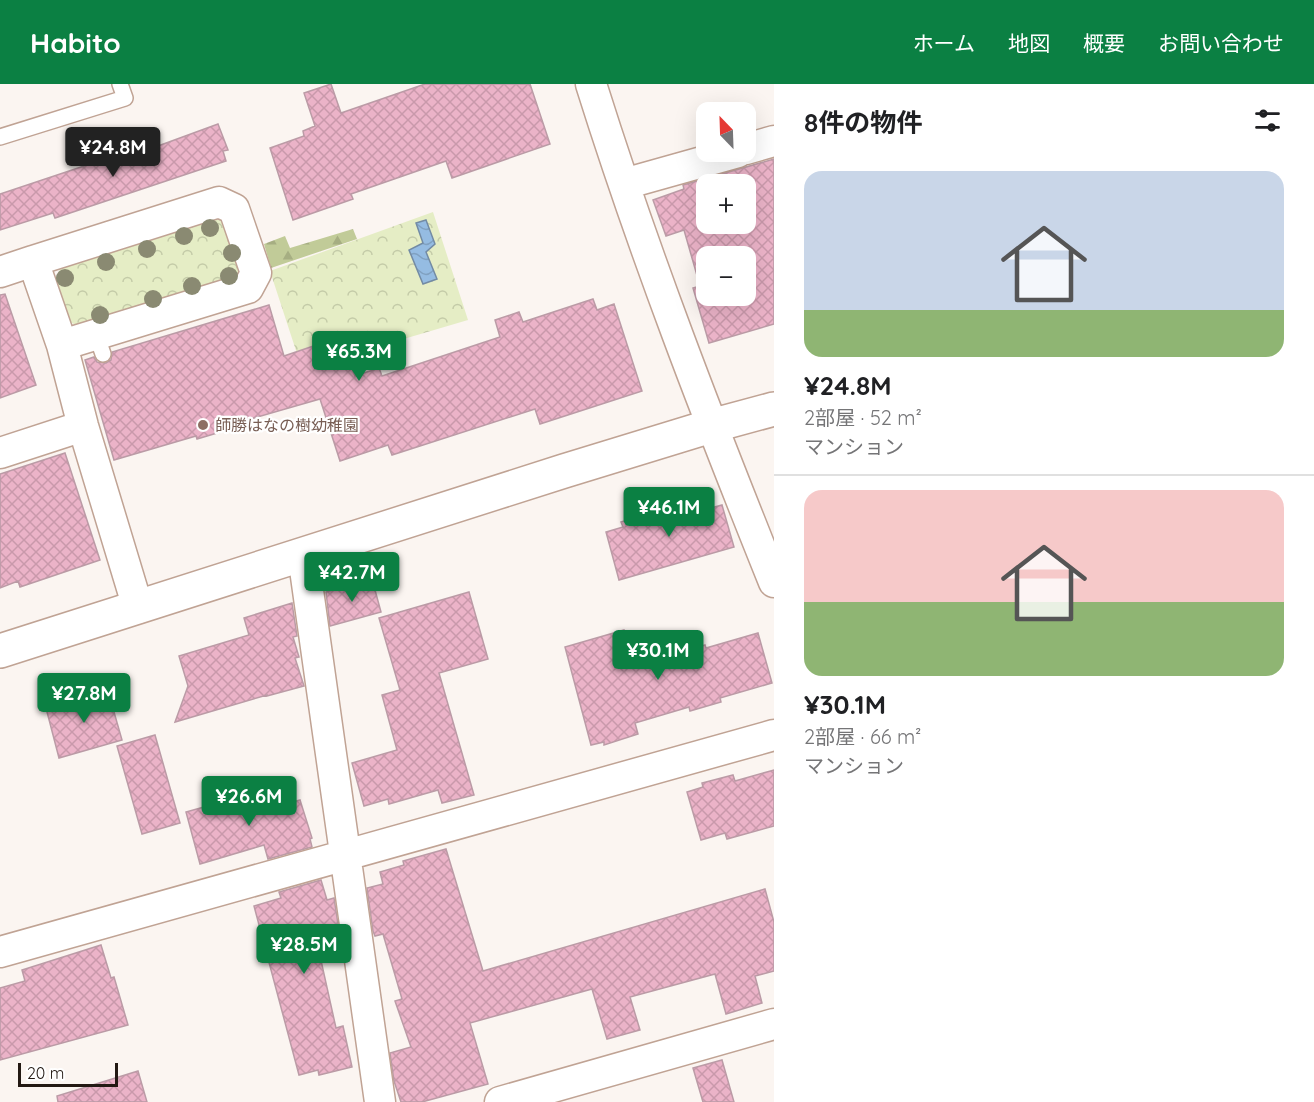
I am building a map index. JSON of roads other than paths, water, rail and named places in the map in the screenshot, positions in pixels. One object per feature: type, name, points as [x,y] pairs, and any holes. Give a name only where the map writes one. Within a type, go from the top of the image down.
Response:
[{"type":"street","points":[[591,84],[641,237],[711,426],[774,582]]},
{"type":"street","points":[[756,146],[774,141]]},
{"type":"street","points":[[624,184],[702,162]]},
{"type":"street","points":[[0,272],[219,202],[234,209],[256,273],[248,288],[100,344],[62,345]]},
{"type":"street","points":[[33,261],[88,424],[138,608]]},
{"type":"street","points":[[0,651],[488,495],[711,426],[774,409]]},
{"type":"street","points":[[0,453],[88,424]]},
{"type":"street","points":[[303,555],[380,1102]]},
{"type":"street","points":[[0,952],[774,735]]},
{"type":"street","points":[[500,1102],[774,1024]]},
{"type":"lane","points":[[0,137],[125,98],[120,84]]},
{"type":"water","points":[[426,220],[435,244],[426,252],[437,279],[423,284],[409,250],[423,243],[416,223]]},
{"type":"place","name":"師勝はなの樹幼稚園","points":[[203,425]]}]
